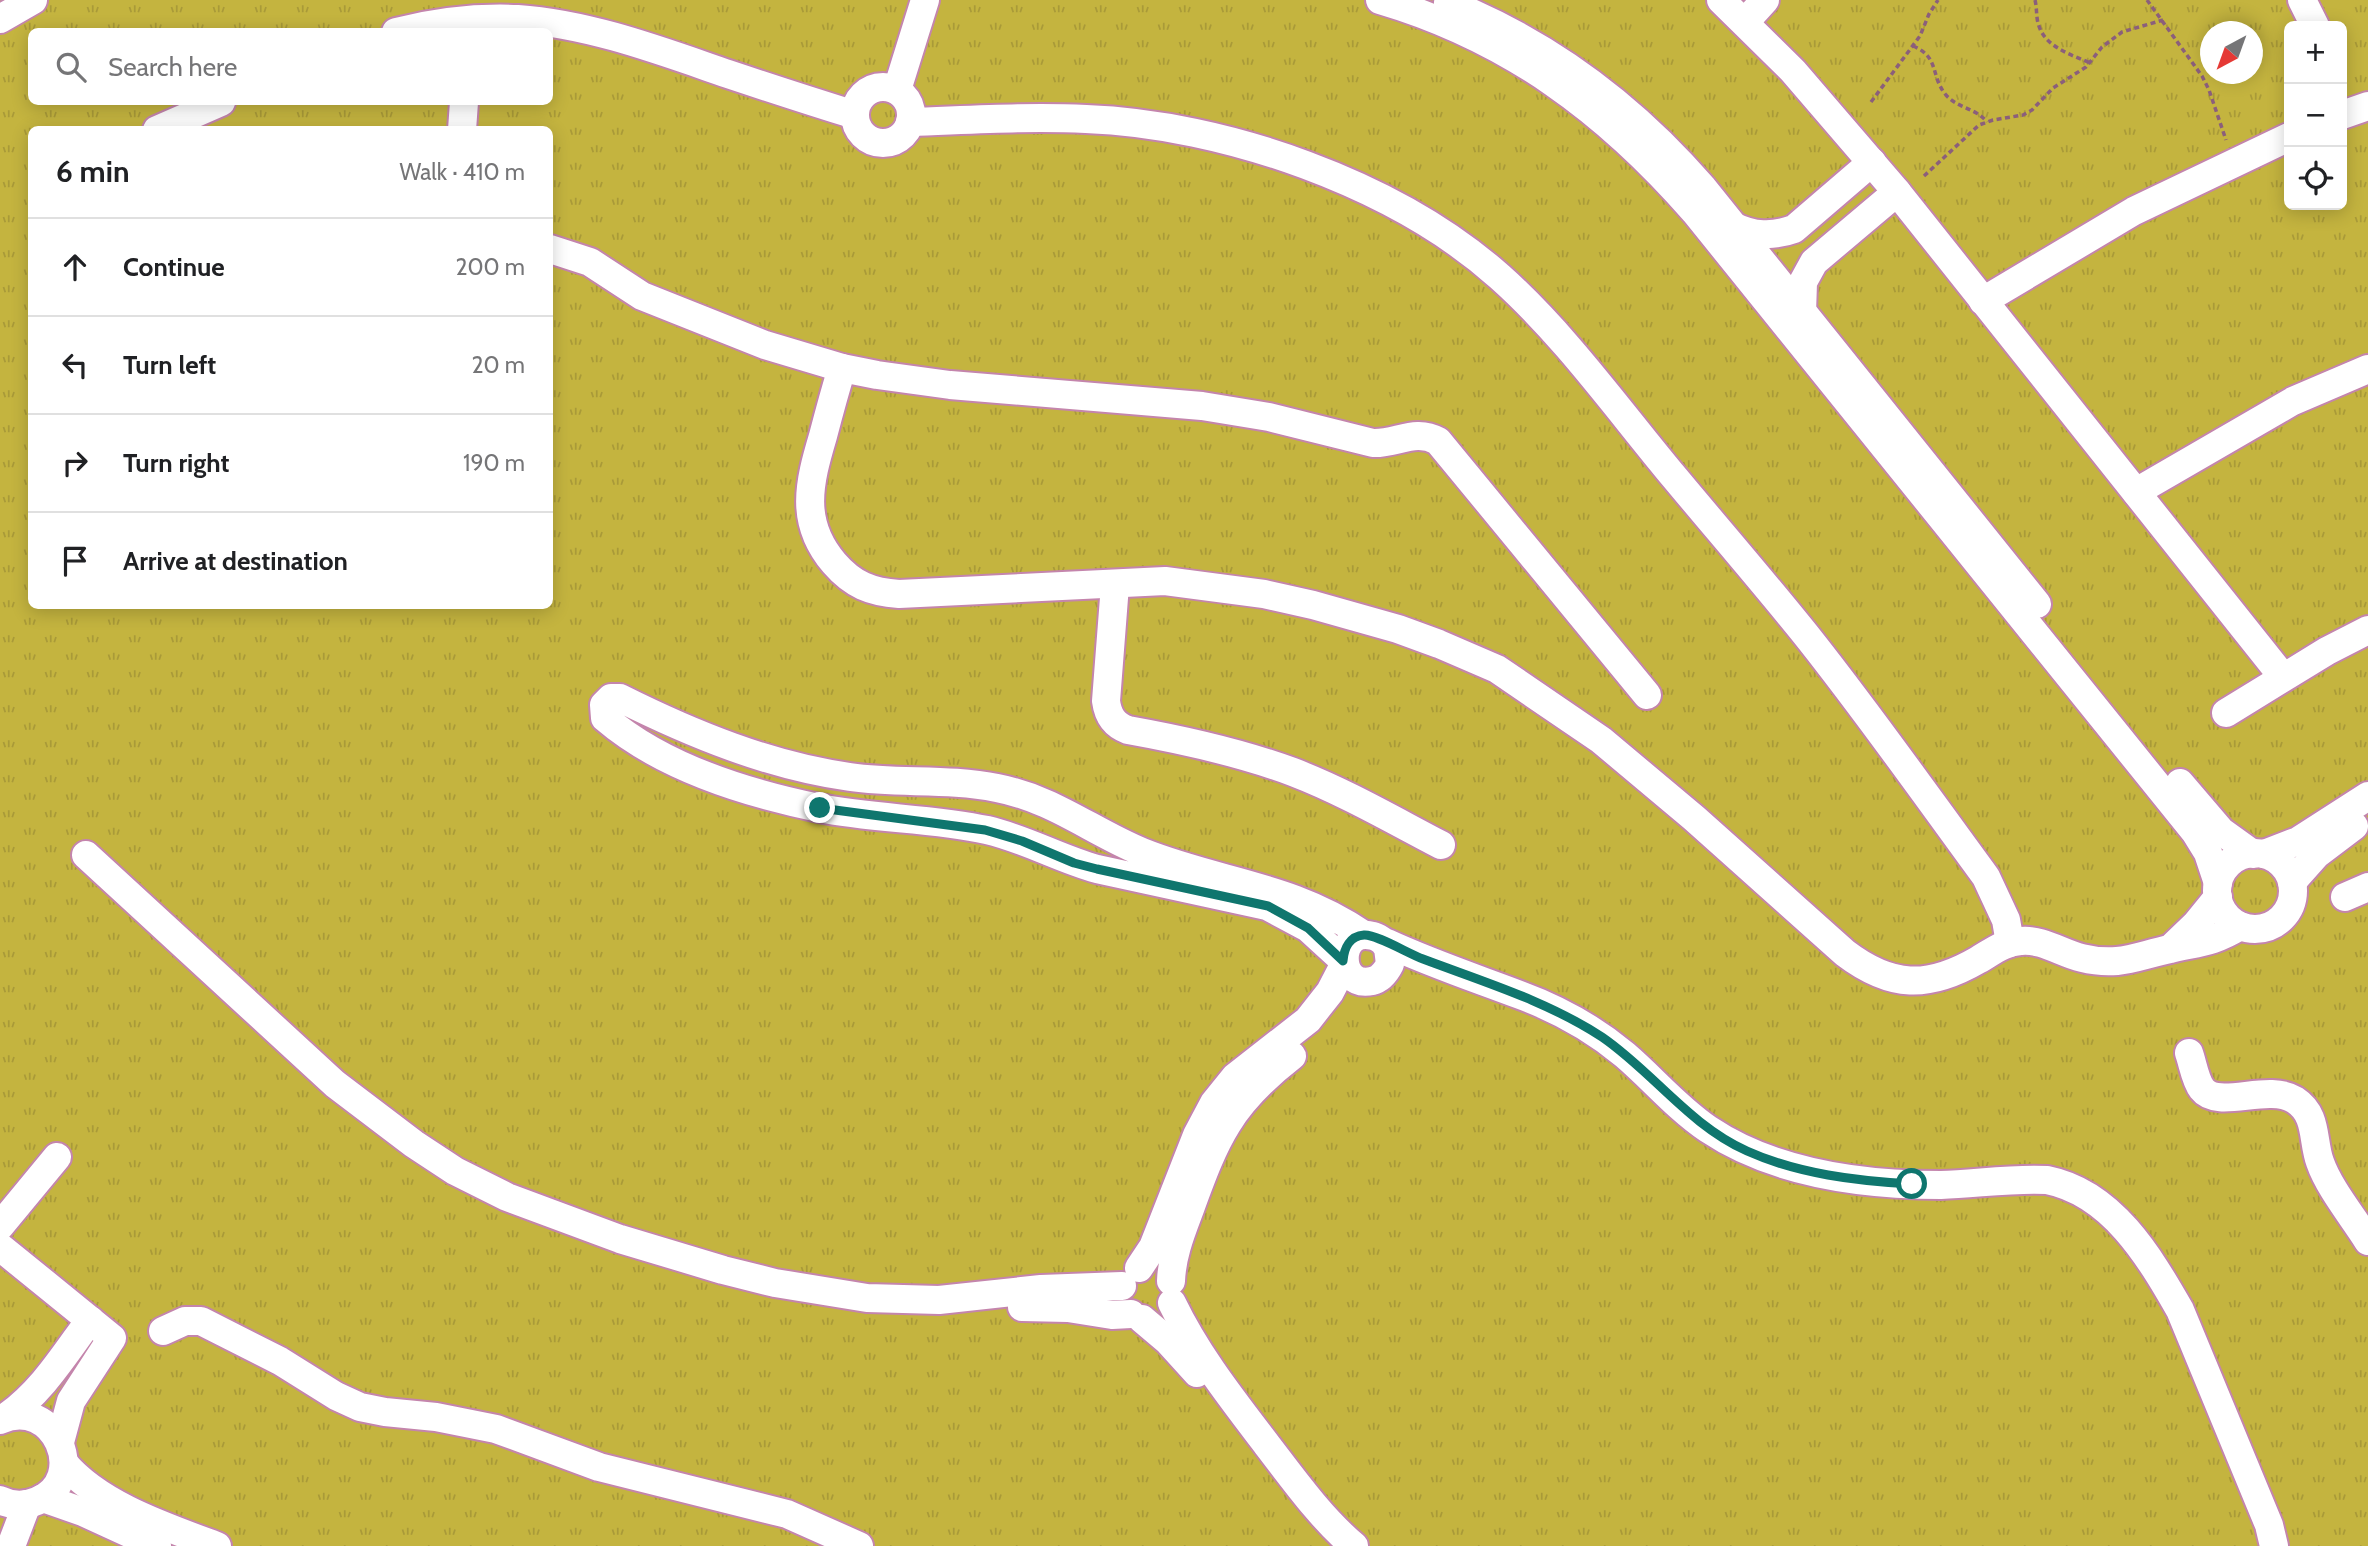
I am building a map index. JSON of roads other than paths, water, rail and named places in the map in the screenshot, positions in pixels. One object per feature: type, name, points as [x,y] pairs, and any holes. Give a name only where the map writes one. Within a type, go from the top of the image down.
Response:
[{"type":"street","points":[[0,19],[33,0]]},
{"type":"street","points":[[897,90],[925,0]]},
{"type":"street","points":[[1380,0],[1471,34],[1530,66],[1588,107],[1662,175],[1695,212],[2195,832],[2208,853],[2226,915],[2241,926],[2261,929],[2280,920],[2291,903],[2292,882],[2282,864],[2259,854],[2221,831],[2193,799],[1683,164],[1610,96],[1552,56],[1520,37],[1441,0]]},
{"type":"street","points":[[1721,0],[1793,71],[1897,192],[2283,677]]},
{"type":"street","points":[[1745,22],[1765,0]]},
{"type":"street","points":[[2302,0],[2312,21]]},
{"type":"street","points":[[444,28],[518,19],[585,30],[674,54],[855,115]]},
{"type":"street","points":[[882,87],[897,90],[910,107],[911,122],[901,137],[884,143],[867,138],[861,132],[855,115],[856,106],[867,91],[882,87]]},
{"type":"street","points":[[166,126],[214,105]]},
{"type":"street","points":[[462,126],[464,105]]},
{"type":"street","points":[[911,122],[1089,119],[1130,122],[1208,136],[1288,159],[1328,174],[1405,210],[1470,252],[1500,277],[1548,326],[1811,641],[1986,877],[2001,909],[2010,943]]},
{"type":"street","points":[[1983,301],[2134,211],[2284,139]]},
{"type":"street","points":[[1732,226],[1756,235],[1782,234],[1794,229],[1872,162]]},
{"type":"street","points":[[1802,313],[1803,282],[1814,262],[1897,192]]},
{"type":"street","points":[[553,249],[590,262],[642,296],[765,345],[842,368],[937,383],[1202,406],[1269,417],[1373,443],[1390,442],[1415,434],[1431,437],[1438,441],[1647,695]]},
{"type":"street","points":[[842,368],[811,475],[810,515],[816,535],[839,569],[875,592],[1115,585],[1165,581],[1264,594],[1398,629],[1497,669],[1601,740],[1685,810],[1845,953],[1880,975],[1896,981],[1915,982],[1936,978],[1958,970],[2010,943],[2028,940],[2041,942],[2079,957],[2108,962],[2143,957],[2171,948],[2213,940],[2241,926]]},
{"type":"street","points":[[2136,492],[2293,401],[2368,369]]},
{"type":"street","points":[[1115,585],[1107,701],[1111,718],[1117,725],[1128,730],[1211,746],[1294,773],[1335,790],[1441,845]]},
{"type":"street","points":[[2226,713],[2283,677],[2368,630]]},
{"type":"street","points":[[2262,1546],[2248,1519],[2173,1328],[2110,1232],[2087,1211],[2062,1198],[2039,1194],[1952,1200],[1895,1199],[1830,1191],[1781,1179],[1713,1146],[1689,1130],[1600,1054],[1560,1028],[1509,1005],[1446,983],[1414,977],[1353,977],[1344,963],[1319,937],[1298,922],[1253,902],[1074,863],[1022,841],[985,830],[820,808],[702,773],[673,762],[637,743],[606,718],[604,705],[611,698],[620,698],[653,715],[738,749],[816,771],[880,781],[976,784],[1030,797],[1058,807],[1124,845],[1285,895],[1329,913],[1373,938],[1524,996],[1579,1023],[1626,1056],[1706,1128],[1768,1160],[1824,1174],[1882,1183],[1942,1185],[2029,1179],[2064,1183],[2093,1198],[2130,1234],[2165,1284],[2180,1311],[2269,1525],[2274,1546]]},
{"type":"street","points":[[2171,948],[2196,924],[2218,890],[2227,866],[2235,859],[2298,841],[2368,796]]},
{"type":"street","points":[[2292,882],[2331,841],[2368,818]]},
{"type":"street","points":[[86,855],[335,1084],[414,1144],[455,1171],[561,1218],[671,1255],[775,1283],[867,1298],[939,1300],[972,1307],[1045,1307],[1112,1315],[1137,1316],[1157,1318],[1163,1315],[1172,1292],[1175,1250],[1208,1159],[1231,1116],[1265,1077],[1311,1040],[1348,999],[1390,964],[1390,955],[1373,938],[1357,937],[1346,947],[1344,963],[1331,992],[1308,1020],[1224,1088],[1197,1135],[1153,1247],[1130,1277],[1122,1302],[1137,1316],[1180,1353],[1220,1392],[1308,1498],[1354,1546]]},
{"type":"street","points":[[2189,1053],[2201,1087],[2210,1095],[2222,1098],[2264,1092],[2280,1093],[2298,1101],[2305,1108],[2314,1126],[2317,1150],[2325,1174],[2368,1241]]},
{"type":"street","points":[[0,1226],[57,1157]]},
{"type":"street","points":[[0,1247],[112,1338],[71,1401],[58,1483],[23,1501],[11,1546]]},
{"type":"street","points":[[972,1307],[1041,1289],[1130,1277],[1154,1268],[1161,1270],[1196,1348],[1220,1392],[1296,1507],[1331,1546]]},
{"type":"street","points":[[3,1419],[44,1384],[90,1320]]},
{"type":"street","points":[[163,1331],[184,1321],[201,1321],[280,1361],[360,1407],[450,1419],[496,1429],[598,1467],[787,1514],[859,1546]]},
{"type":"street","points":[[3,1419],[27,1416],[47,1425],[78,1478],[100,1494],[217,1546]]},
{"type":"street","points":[[23,1501],[83,1512],[157,1546]]}]
